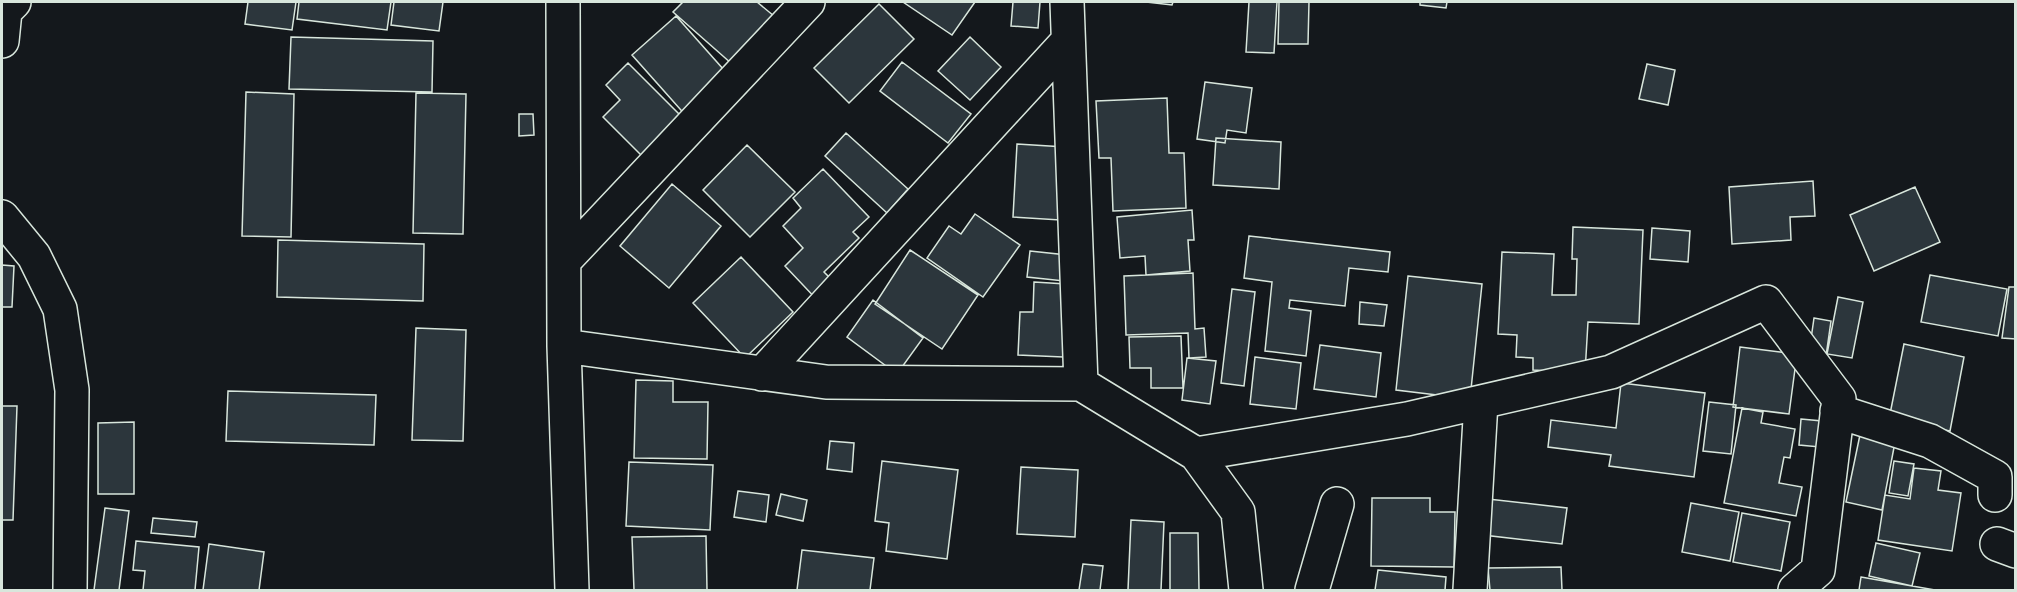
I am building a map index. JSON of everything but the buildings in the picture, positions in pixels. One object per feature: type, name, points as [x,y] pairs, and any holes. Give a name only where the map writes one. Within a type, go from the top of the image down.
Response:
[{"type":"street","points":[[2,41],[5,11],[14,2]]},
{"type":"street","points":[[563,2],[564,346],[572,591]]},
{"type":"street","points":[[564,261],[808,2]]},
{"type":"street","points":[[1067,2],[1081,384]]},
{"type":"street","points":[[762,374],[1068,41]]},
{"type":"street","points":[[2,217],[34,256],[60,309],[72,390],[70,591]]},
{"type":"street","points":[[1196,454],[1407,419],[1611,372],[1766,302],[1839,399],[1818,570],[1795,591]]},
{"type":"street","points":[[564,346],[826,382],[1081,384],[1196,454],[1238,512],[1246,591]]},
{"type":"street","points":[[1470,591],[1481,402]]},
{"type":"street","points":[[1837,411],[1930,441],[1995,477],[1995,495]]},
{"type":"street","points":[[1312,591],[1337,504]]}]
